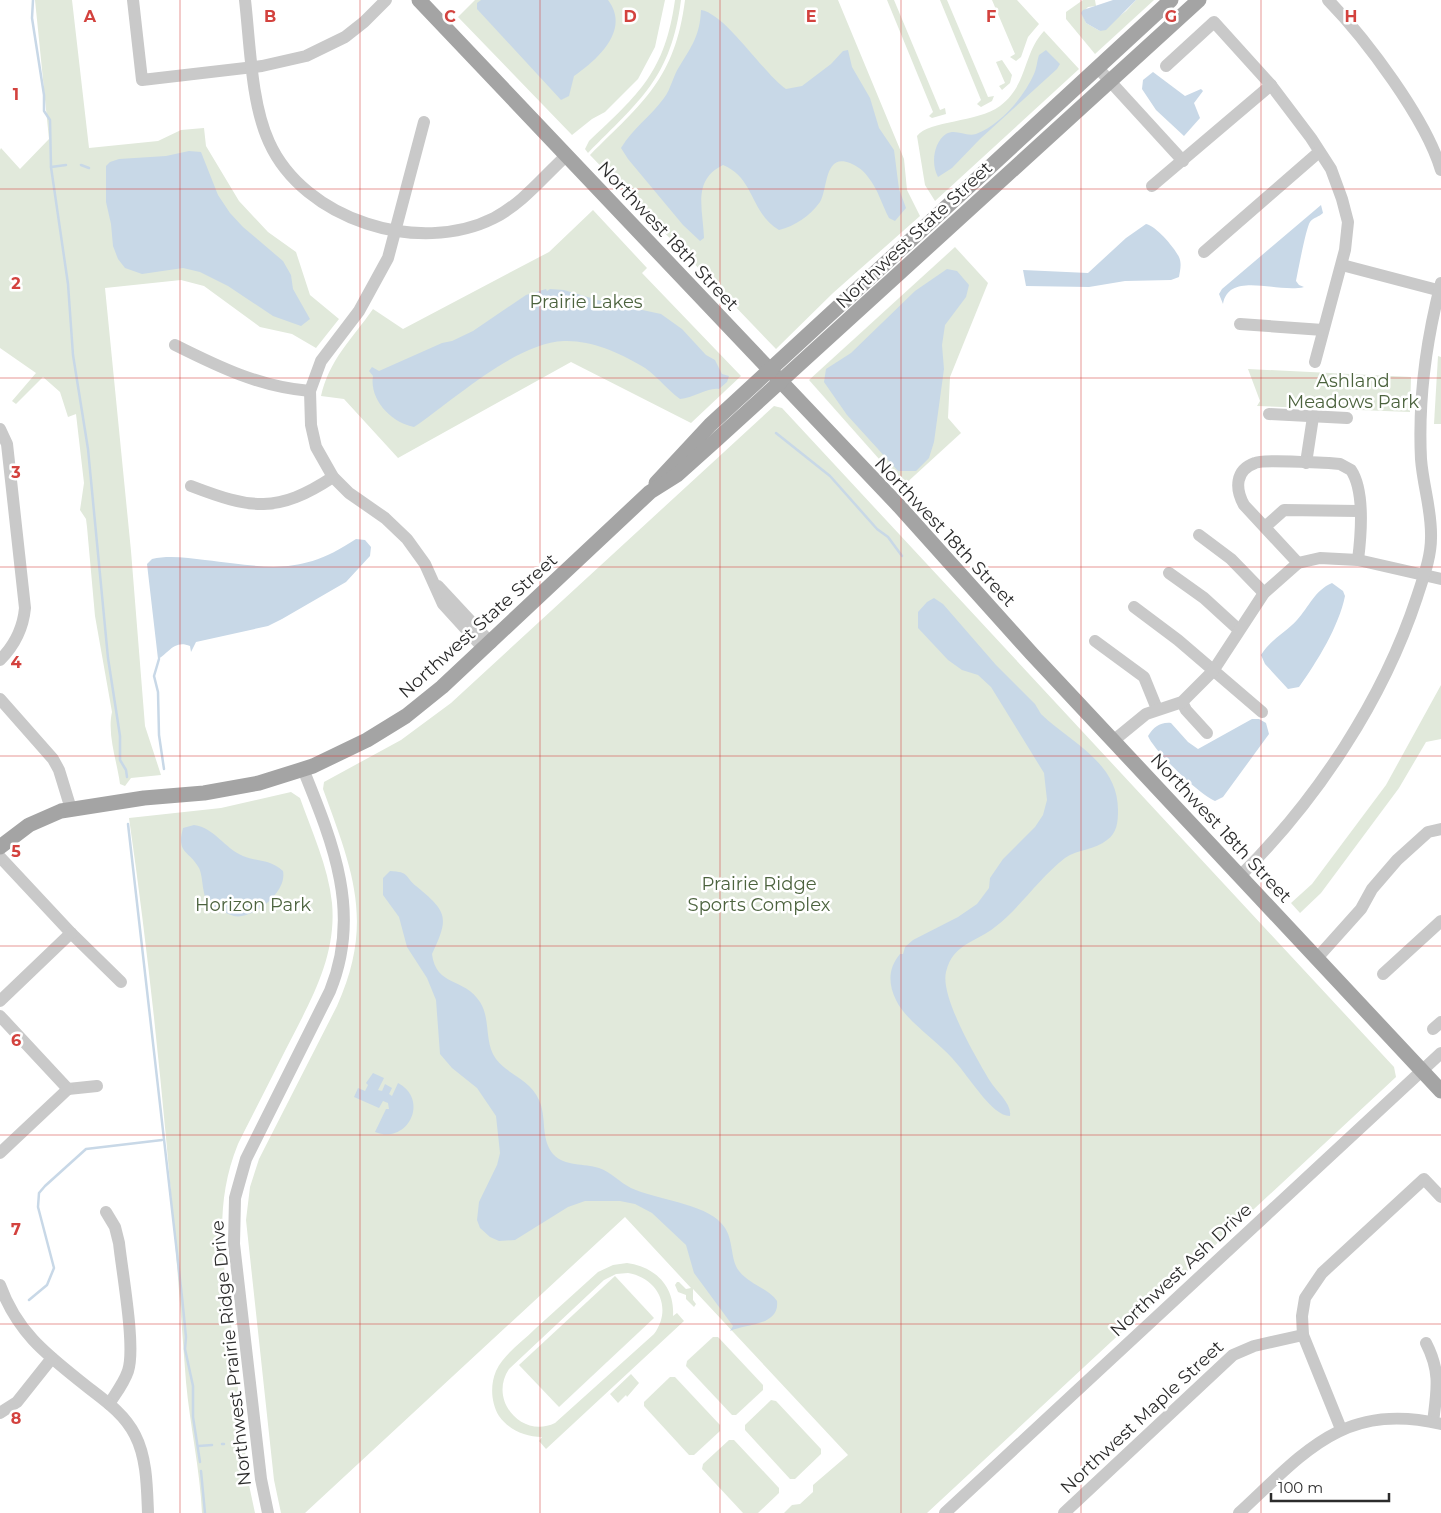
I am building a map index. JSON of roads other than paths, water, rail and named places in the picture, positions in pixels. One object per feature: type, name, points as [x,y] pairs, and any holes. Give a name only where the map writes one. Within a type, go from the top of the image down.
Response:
[{"type":"main road","name":"Northwest 18th Street","points":[[419,0],[768,371],[898,506],[1441,1091]]},
{"type":"main road","name":"Northwest State Street","points":[[650,492],[660,476],[710,425],[1171,0]]},
{"type":"main road","name":"Northwest State Street","points":[[0,847],[37,821],[71,809],[232,789],[303,769],[340,754],[393,724],[430,698],[650,492],[677,474],[1199,0]]},
{"type":"street","points":[[133,0],[142,80],[293,60],[330,46],[357,28],[386,0]]},
{"type":"street","points":[[245,0],[257,102],[265,133],[272,150],[290,175],[311,195],[330,208],[397,232],[441,234],[482,223],[512,208],[566,156]]},
{"type":"street","points":[[1328,0],[1382,66],[1411,109],[1426,134],[1441,170]]},
{"type":"street","points":[[1166,66],[1214,22],[1271,85],[1331,169],[1348,222],[1342,265],[1315,362]]},
{"type":"street","points":[[1098,67],[1183,160]]},
{"type":"street","points":[[1152,186],[1271,85]]},
{"type":"street","points":[[424,122],[397,232],[388,258],[359,311],[326,351],[310,391],[310,419],[313,437],[323,462],[333,476],[349,493],[378,512],[397,529],[416,551],[434,581],[443,604],[487,646]]},
{"type":"street","points":[[1204,252],[1319,152]]},
{"type":"street","points":[[1240,876],[1283,829],[1349,736],[1394,653],[1410,617],[1429,556],[1431,524],[1422,459],[1422,384],[1424,364],[1440,288],[1342,265]]},
{"type":"street","points":[[1240,324],[1323,330]]},
{"type":"street","points":[[175,345],[217,366],[258,383],[310,391]]},
{"type":"street","points":[[1268,414],[1347,418]]},
{"type":"street","points":[[1306,462],[1312,417]]},
{"type":"street","points":[[0,429],[6,444],[25,608],[20,632],[13,646],[0,660]]},
{"type":"street","points":[[1298,564],[1266,526],[1244,505],[1238,494],[1238,480],[1242,472],[1254,463],[1260,461],[1340,464],[1351,470],[1358,486],[1360,544],[1358,560]]},
{"type":"street","points":[[191,486],[233,501],[262,504],[283,502],[304,495],[333,476]]},
{"type":"street","points":[[1266,526],[1284,510],[1359,511]]},
{"type":"street","points":[[1199,535],[1231,559],[1264,594]]},
{"type":"street","points":[[1114,740],[1146,714],[1182,702],[1213,671],[1264,594],[1298,564],[1320,558],[1358,560],[1441,579]]},
{"type":"street","points":[[1169,573],[1204,598],[1239,630]]},
{"type":"street","points":[[1134,607],[1178,640],[1262,712]]},
{"type":"street","points":[[1095,641],[1144,677],[1157,709]]},
{"type":"street","points":[[0,699],[53,759],[60,770],[71,809]]},
{"type":"street","points":[[1182,702],[1186,710],[1207,733]]},
{"type":"street","name":"Northwest Prairie Ridge Drive","points":[[268,1513],[261,1479],[234,1244],[235,1198],[239,1177],[253,1143],[330,991],[339,964],[345,928],[343,889],[337,865],[303,769]]},
{"type":"street","points":[[1318,957],[1361,909],[1372,889],[1397,860],[1428,832],[1441,829]]},
{"type":"street","points":[[0,857],[71,933],[121,982]]},
{"type":"street","points":[[1384,974],[1441,921]]},
{"type":"street","points":[[0,1001],[71,933]]},
{"type":"street","points":[[0,1016],[68,1089]]},
{"type":"street","name":"Northwest Ash Drive","points":[[945,1513],[1441,1053]]},
{"type":"street","points":[[0,1153],[68,1089],[97,1086]]},
{"type":"street","points":[[1341,1429],[1303,1335],[1304,1303],[1315,1281],[1424,1179],[1441,1197]]},
{"type":"street","points":[[106,1212],[114,1227],[119,1243],[131,1350],[129,1370],[109,1404]]},
{"type":"street","points":[[0,1284],[21,1327],[45,1354],[109,1404],[130,1426],[139,1444],[148,1513]]},
{"type":"street","name":"Northwest Maple Street","points":[[1064,1513],[1233,1355],[1254,1346],[1303,1335]]},
{"type":"street","points":[[1238,1513],[1310,1448],[1341,1429],[1364,1422],[1388,1419],[1437,1423],[1440,1373],[1437,1361],[1426,1343]]},
{"type":"street","points":[[0,1413],[17,1402],[52,1358]]},
{"type":"water","points":[[481,0],[608,0],[614,11],[616,22],[613,33],[601,53],[574,76],[569,96],[561,100],[477,9],[477,3]]},
{"type":"water","points":[[1113,0],[1136,0],[1106,30],[1100,31],[1086,23],[1081,13],[1083,10]]},
{"type":"water","points":[[701,10],[711,14],[733,32],[776,81],[786,89],[802,86],[831,64],[843,51],[848,50],[852,67],[870,98],[879,128],[894,150],[899,189],[906,208],[895,221],[889,218],[875,187],[862,170],[855,165],[842,161],[835,163],[831,168],[820,202],[807,216],[791,226],[779,230],[770,223],[741,178],[723,165],[713,171],[703,187],[701,206],[704,238],[700,241],[683,225],[621,148],[631,134],[659,105],[666,94],[694,40],[699,26]]},
{"type":"water","points":[[1046,50],[1060,64],[1057,69],[980,139],[952,168],[938,177],[934,166],[934,154],[942,138],[950,132],[976,134],[994,124],[1018,101],[1030,83],[1039,55]]},
{"type":"water","points":[[1153,72],[1185,96],[1201,89],[1203,91],[1194,103],[1200,118],[1184,136],[1156,110],[1142,89],[1143,80]]},
{"type":"water","points":[[189,151],[201,152],[218,195],[230,213],[243,227],[283,261],[291,275],[293,289],[310,319],[301,326],[273,316],[228,286],[200,272],[183,268],[142,274],[125,268],[118,259],[113,246],[106,202],[106,166],[110,162],[119,159],[166,156]]},
{"type":"water","points":[[1321,205],[1323,213],[1310,222],[1300,260],[1296,281],[1304,287],[1282,288],[1256,285],[1235,288],[1227,294],[1223,304],[1219,294],[1222,289]]},
{"type":"water","points":[[1146,224],[1160,233],[1177,253],[1180,262],[1179,277],[1171,280],[1125,281],[1089,287],[1026,286],[1023,270],[1088,273],[1126,238]]},
{"type":"water","points":[[947,269],[957,271],[969,285],[966,297],[945,325],[942,345],[944,369],[934,442],[929,458],[916,471],[898,471],[847,415],[824,382],[826,369],[851,353],[915,291]]},
{"type":"water","points":[[546,289],[547,291],[550,289],[564,290],[601,301],[661,314],[682,329],[706,355],[715,360],[722,374],[729,376],[727,382],[719,389],[680,399],[645,368],[622,356],[584,342],[564,341],[545,344],[526,351],[506,362],[466,388],[414,427],[398,421],[378,402],[373,385],[373,376],[369,371],[372,367],[379,371],[442,343],[452,341],[473,331],[526,295]]},
{"type":"water","points":[[356,539],[365,540],[371,547],[370,556],[346,582],[268,626],[196,642],[191,652],[190,646],[180,644],[158,659],[147,564],[152,559],[178,557],[247,565],[283,566],[317,559],[336,551]]},
{"type":"water","points":[[1332,583],[1343,591],[1345,596],[1338,619],[1320,655],[1299,687],[1288,689],[1265,664],[1261,655],[1269,645],[1297,620],[1317,594]]},
{"type":"water","points":[[934,598],[943,604],[996,665],[1035,704],[1041,714],[1079,744],[1102,766],[1116,793],[1118,819],[1115,831],[1110,837],[1097,846],[1065,858],[1004,919],[988,932],[966,944],[949,962],[946,972],[946,983],[954,1012],[990,1081],[1009,1107],[1010,1116],[1006,1116],[992,1107],[952,1058],[906,1015],[896,1000],[890,976],[896,959],[900,954],[903,954],[905,947],[913,940],[958,917],[977,904],[989,888],[990,878],[1003,859],[1035,827],[1043,815],[1047,800],[1044,773],[991,687],[978,675],[962,670],[948,660],[918,628],[918,612],[927,602]]},
{"type":"water","points":[[1252,719],[1259,719],[1266,723],[1269,734],[1223,797],[1215,801],[1178,772],[1148,736],[1158,726],[1164,723],[1171,723],[1188,742],[1198,749]]},
{"type":"water","points":[[194,825],[208,830],[243,856],[273,864],[283,871],[281,886],[270,900],[256,911],[239,916],[231,915],[210,905],[205,897],[199,868],[182,847],[181,843],[183,828]]},
{"type":"water","points":[[390,871],[401,872],[406,875],[440,909],[443,924],[438,942],[432,954],[435,965],[445,977],[474,994],[480,1002],[485,1016],[492,1053],[501,1065],[525,1082],[535,1093],[543,1113],[546,1141],[553,1154],[569,1163],[599,1168],[641,1192],[692,1206],[714,1216],[728,1235],[734,1260],[739,1271],[777,1301],[773,1315],[760,1323],[730,1331],[733,1326],[694,1273],[686,1245],[652,1213],[635,1204],[620,1201],[585,1201],[568,1207],[515,1240],[499,1241],[490,1237],[480,1228],[477,1220],[479,1202],[497,1165],[500,1153],[496,1116],[477,1088],[452,1068],[440,1054],[436,1000],[427,978],[407,947],[399,917],[383,895],[383,878]]},
{"type":"water","points":[[373,1073],[384,1078],[378,1090],[382,1091],[385,1084],[392,1088],[389,1094],[392,1096],[398,1083],[408,1091],[413,1100],[411,1119],[405,1127],[397,1132],[387,1134],[375,1132],[386,1109],[389,1109],[388,1103],[383,1101],[379,1108],[354,1097],[358,1088],[365,1091],[368,1085],[366,1083]]},
{"type":"waterway","points":[[33,0],[32,18],[44,95],[44,111],[50,120],[51,167],[68,284],[73,355],[88,449],[108,658],[120,736],[120,760],[126,770],[127,777]]},
{"type":"waterway","points":[[51,167],[66,165]]},
{"type":"waterway","points":[[81,165],[89,168]]},
{"type":"waterway","points":[[776,433],[830,476],[877,529],[888,537],[902,556]]},
{"type":"waterway","points":[[159,659],[154,676],[158,692],[159,735],[164,769]]},
{"type":"waterway","points":[[128,824],[182,1297],[186,1337],[185,1349],[193,1386],[193,1417],[200,1462]]},
{"type":"waterway","points":[[29,1300],[47,1285],[54,1268],[38,1207],[39,1193],[86,1149],[162,1140]]},
{"type":"waterway","points":[[199,1446],[212,1445]]},
{"type":"waterway","points":[[201,1471],[205,1513]]},
{"type":"park label","name":"Prairie Lakes","points":[[586,302]]},
{"type":"park label","name":"Ashland Meadows Park","points":[[1353,391]]},
{"type":"park label","name":"Prairie Ridge Sports Complex","points":[[759,894]]},
{"type":"park label","name":"Horizon Park","points":[[253,905]]}]
